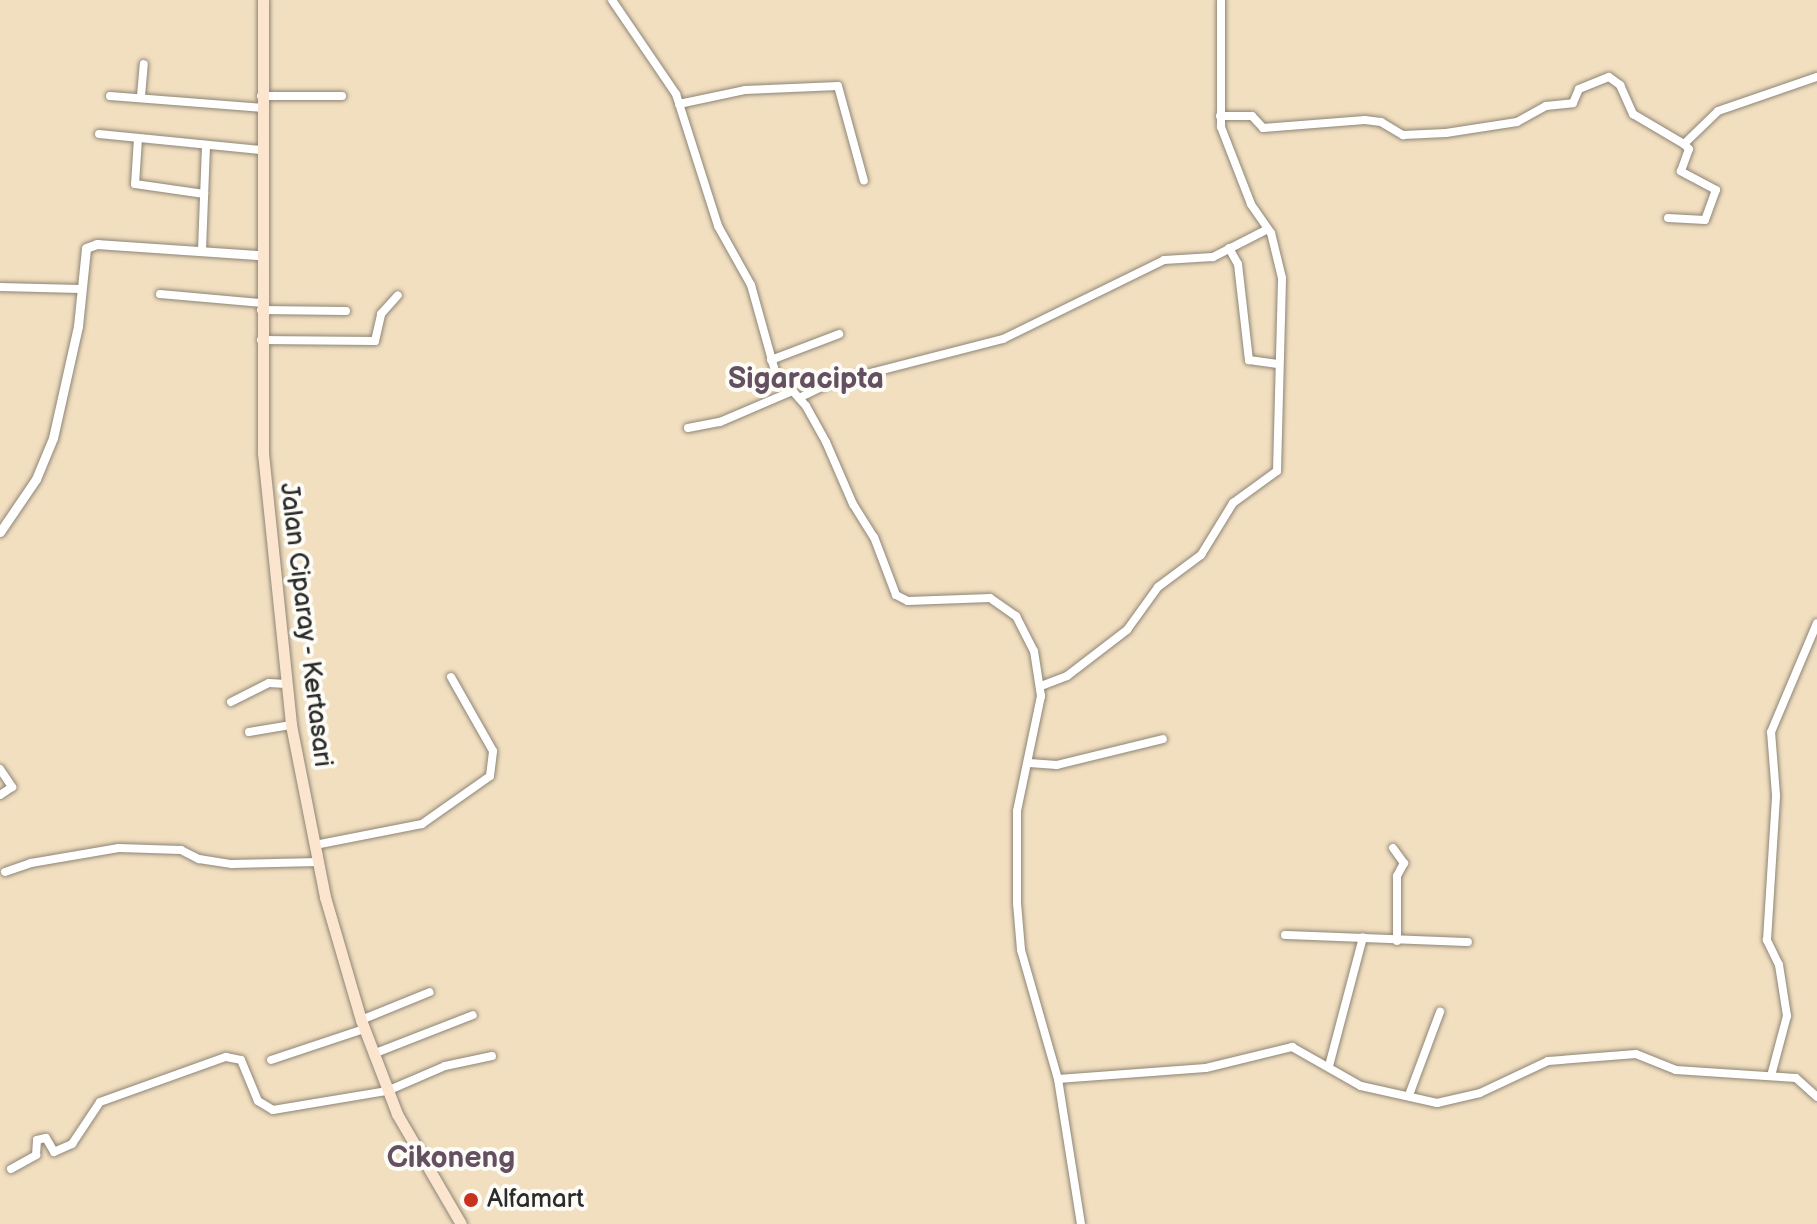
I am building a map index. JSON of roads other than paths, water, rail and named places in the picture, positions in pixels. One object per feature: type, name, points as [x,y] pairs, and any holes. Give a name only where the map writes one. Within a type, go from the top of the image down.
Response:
[{"type":"main road","name":"Jalan Ciparay - Kertasari","points":[[263,0],[260,340],[265,487],[291,725],[318,862],[362,1024],[387,1091],[461,1224]]},
{"type":"street","points":[[612,0],[679,104],[718,226],[751,285],[771,360],[790,392],[799,398],[874,537],[896,595],[908,601],[974,595],[1005,605],[1024,626],[1041,686],[1014,841],[1020,934],[1058,1079],[1081,1224]]},
{"type":"street","points":[[1041,686],[1067,676],[1127,630],[1158,587],[1201,555],[1233,503],[1275,474],[1282,278],[1266,230],[1231,160],[1220,116],[1221,0]]},
{"type":"street","points":[[141,96],[144,64]]},
{"type":"street","points":[[1220,116],[1252,116],[1263,128],[1365,120],[1381,122],[1403,135],[1446,133],[1517,122],[1546,106],[1573,103],[1579,89],[1609,77],[1620,85],[1633,114],[1689,150],[1681,171],[1716,190],[1705,220],[1668,218]]},
{"type":"street","points":[[1684,144],[1718,111],[1817,77]]},
{"type":"street","points":[[679,104],[769,87],[838,86],[864,181]]},
{"type":"street","points":[[110,96],[261,102],[342,96]]},
{"type":"street","points":[[99,134],[260,150]]},
{"type":"street","points":[[138,138],[136,185],[204,194]]},
{"type":"street","points":[[202,250],[206,145]]},
{"type":"street","points":[[799,398],[828,384],[1003,339],[1164,260],[1197,254],[1209,257],[1266,230]]},
{"type":"street","points":[[0,532],[36,479],[53,438],[78,326],[83,251],[89,245],[260,255]]},
{"type":"street","points":[[1229,248],[1238,264],[1249,360],[1278,364]]},
{"type":"street","points":[[0,287],[80,289]]},
{"type":"street","points":[[160,294],[260,307],[346,311]]},
{"type":"street","points":[[260,340],[375,341],[381,314],[398,295]]},
{"type":"street","points":[[771,360],[839,334]]},
{"type":"street","points":[[688,428],[720,422],[790,392]]},
{"type":"street","points":[[1771,1076],[1787,1016],[1779,965],[1767,940],[1776,795],[1771,732],[1817,623]]},
{"type":"street","points":[[315,845],[422,824],[490,776],[493,751],[451,677]]},
{"type":"street","points":[[231,702],[269,683],[286,684]]},
{"type":"street","points":[[249,732],[291,725]]},
{"type":"street","points":[[1029,763],[1057,765],[1163,739]]},
{"type":"street","points":[[0,769],[12,787],[0,795]]},
{"type":"street","points":[[5,872],[31,863],[119,848],[181,850],[199,859],[232,864],[318,862]]},
{"type":"street","points":[[1393,848],[1402,856],[1404,866],[1397,876],[1397,941]]},
{"type":"street","points":[[1285,935],[1468,942]]},
{"type":"street","points":[[1329,1066],[1363,937]]},
{"type":"street","points":[[271,1060],[362,1024],[430,992]]},
{"type":"street","points":[[1409,1095],[1440,1012]]},
{"type":"street","points":[[373,1054],[473,1015]]},
{"type":"street","points":[[1058,1079],[1206,1068],[1292,1047],[1361,1086],[1437,1103],[1462,1099],[1548,1061],[1636,1054],[1676,1070],[1796,1078],[1817,1097]]},
{"type":"street","points":[[11,1169],[38,1153],[35,1143],[42,1138],[54,1152],[72,1144],[88,1112],[100,1102],[226,1057],[241,1060],[258,1101],[268,1109],[387,1091],[450,1064],[492,1056]]},
{"type":"street","points":[[32,1159],[32,1170]]},
{"type":"place","name":"Alfamart","points":[[471,1200]]},
{"type":"district","name":"Sigaracipta","points":[[806,379]]},
{"type":"district","name":"Cikoneng","points":[[451,1158]]}]
